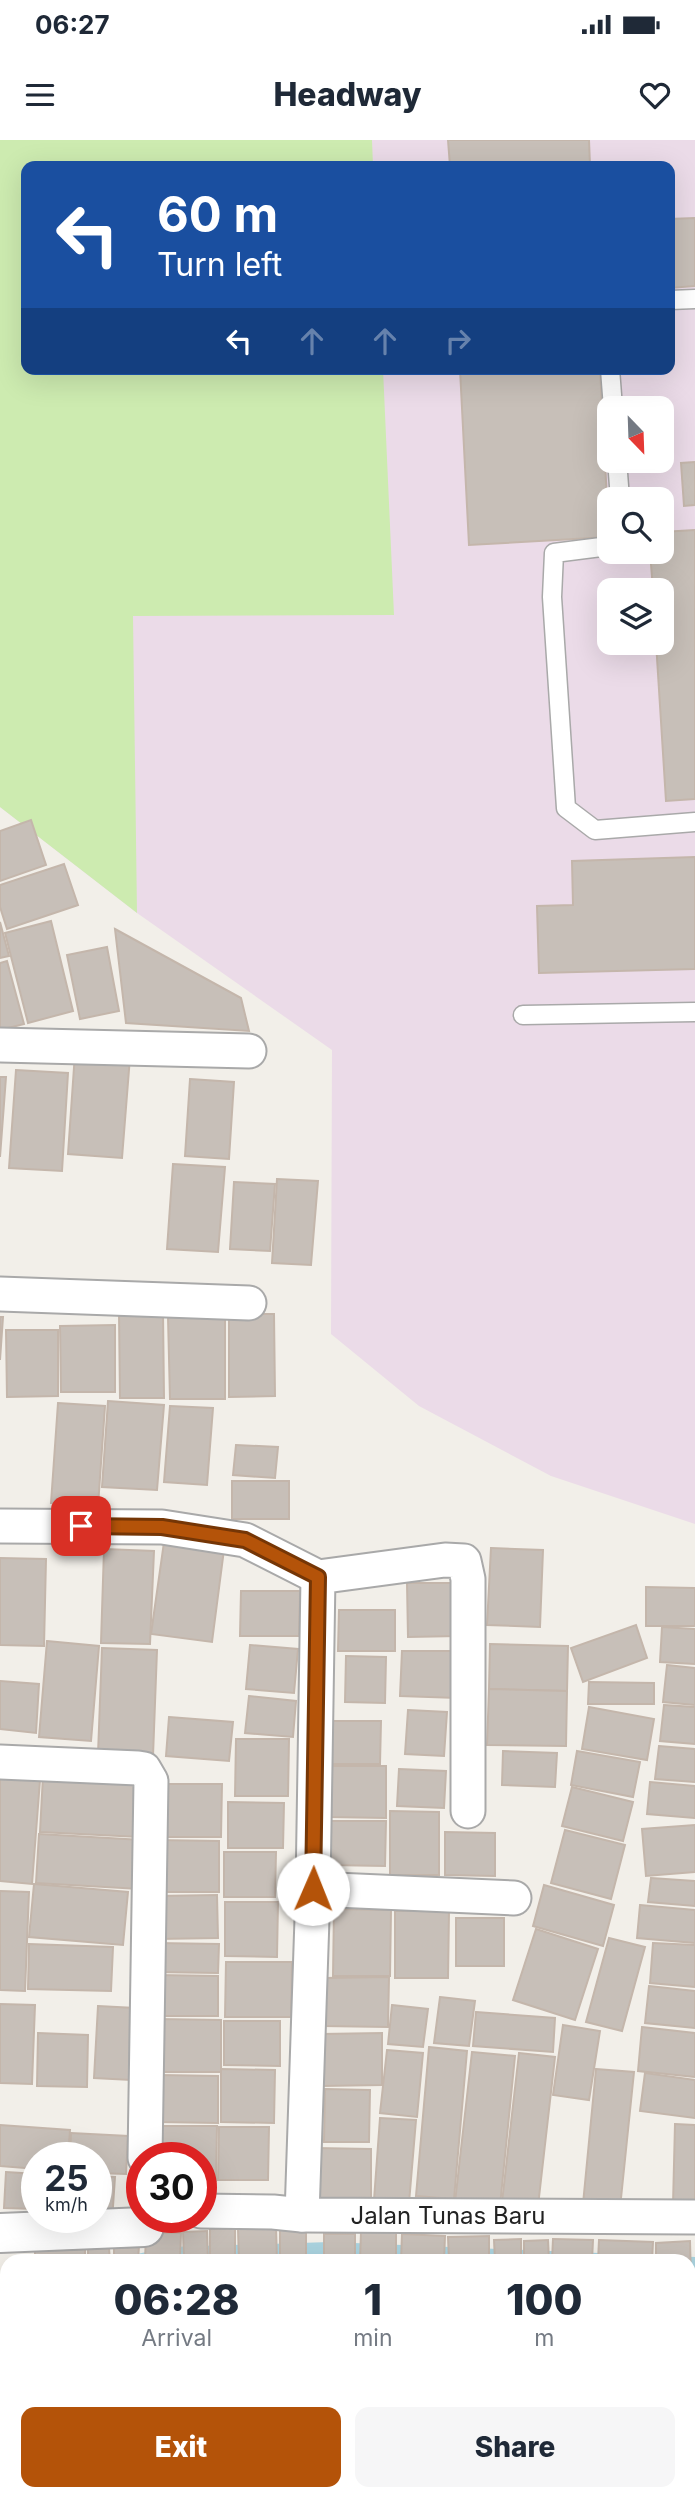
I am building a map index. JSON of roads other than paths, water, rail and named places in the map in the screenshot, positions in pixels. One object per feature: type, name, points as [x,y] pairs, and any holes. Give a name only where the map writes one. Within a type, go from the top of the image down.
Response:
[{"type":"street","points":[[0,1045],[249,1051]]},
{"type":"street","points":[[0,1294],[249,1303]]},
{"type":"street","points":[[0,1526],[162,1527],[245,1540],[318,1577],[445,1560],[464,1562],[468,1579],[468,1811]]},
{"type":"street","points":[[302,2215],[313,1889],[318,1577]]},
{"type":"street","points":[[0,1762],[138,1768],[144,1769],[151,1781],[145,2142]]},
{"type":"street","points":[[313,1889],[514,1898]]},
{"type":"street","name":"Jalan Tunas Baru","points":[[217,2211],[273,2211],[302,2215],[695,2217]]},
{"type":"street","points":[[0,2233],[126,2222]]},
{"type":"lane","points":[[675,300],[695,299]]},
{"type":"lane","points":[[610,375],[612,396]]},
{"type":"lane","points":[[597,548],[554,553],[552,597],[566,808],[595,830],[695,822]]},
{"type":"lane","points":[[523,1015],[695,1012]]},
{"type":"water","points":[[330,2242],[622,2254],[137,2254],[170,2247]]}]
